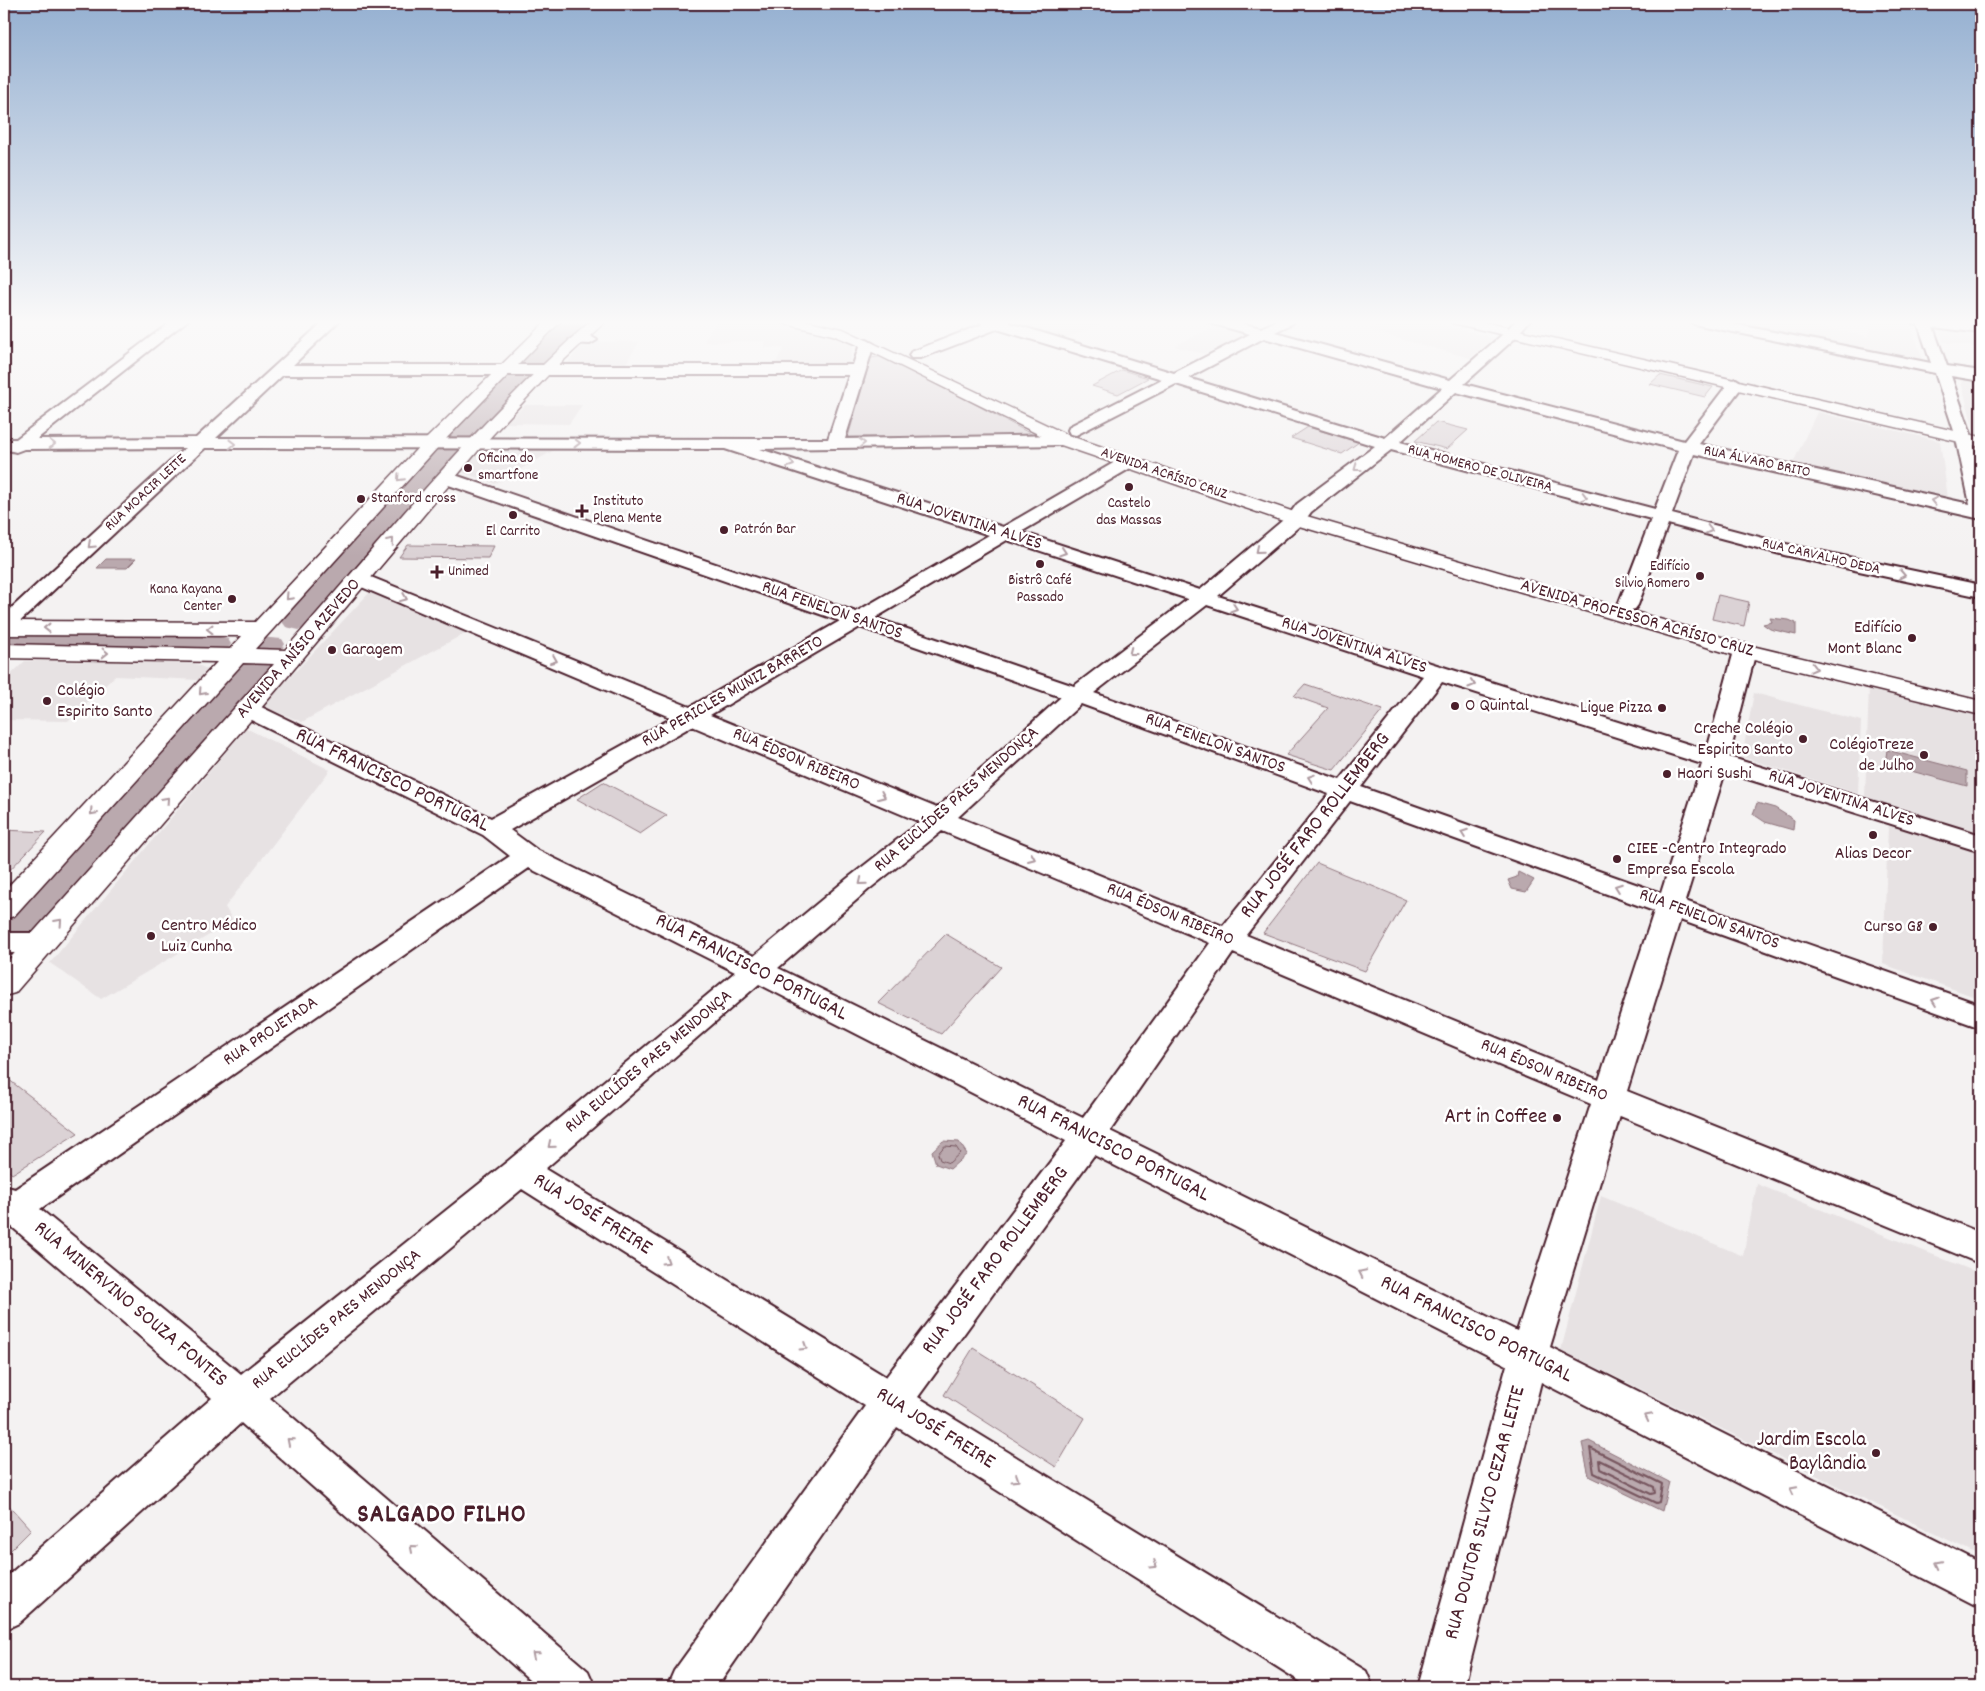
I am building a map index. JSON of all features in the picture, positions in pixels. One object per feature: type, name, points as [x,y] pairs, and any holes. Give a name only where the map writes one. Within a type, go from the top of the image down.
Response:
[{"type":"street","points":[[4,456],[12,444],[73,399]]},
{"type":"street","name":"RUA MOACIR LEITE","points":[[4,627],[249,399]]},
{"type":"street","points":[[4,909],[259,630],[435,442],[480,399]]},
{"type":"street","name":"AVENIDA ANÍSIO AZEVEDO","points":[[4,985],[21,943],[248,709],[290,657],[446,478],[470,442],[511,399]]},
{"type":"street","points":[[835,444],[849,399]]},
{"type":"street","name":"AVENIDA ACRÍSIO CRUZ","points":[[977,399],[1013,417],[1300,513]]},
{"type":"street","name":"AVENIDA ACRÍSIO CRUZ","points":[[1001,399],[1070,435],[1128,462],[1300,513]]},
{"type":"street","points":[[12,444],[435,442],[835,444],[1070,435],[1136,399]]},
{"type":"street","name":"RUA HOMERO DE OLIVEIRA","points":[[1239,399],[1388,444],[1662,518]]},
{"type":"street","name":"RUA EUCLÍDES PAES MENDONÇA","points":[[4,1608],[241,1398],[520,1171],[758,971],[858,884],[939,820],[1077,695],[1203,598],[1300,513],[1388,444],[1439,399]]},
{"type":"street","name":"RUA ÁLVARO BRITO","points":[[1507,399],[1604,422],[1688,447],[1981,512]]},
{"type":"street","points":[[1628,605],[1688,447],[1725,399]]},
{"type":"street","points":[[1800,399],[1972,438]]},
{"type":"street","points":[[1955,399],[1972,438],[1981,512]]},
{"type":"street","name":"RUA JOVENTINA ALVES","points":[[728,444],[1437,673],[1981,844]]},
{"type":"street","name":"RUA PERICLES MUNIZ BARRETO","points":[[492,829],[692,716],[1128,462]]},
{"type":"street","name":"RUA FENELON SANTOS","points":[[446,478],[1077,695],[1981,1017]]},
{"type":"street","name":"AVENIDA PROFESSOR ACRÍSIO CRUZ","points":[[1300,513],[1756,639],[1981,692]]},
{"type":"street","name":"AVENIDA PROFESSOR ACRÍSIO CRUZ","points":[[1300,513],[1745,651],[1981,708]]},
{"type":"street","name":"RUA CARVALHO DEDA","points":[[1662,518],[1870,569],[1981,591]]},
{"type":"street","name":"RUA ÉDSON RIBEIRO","points":[[359,579],[1608,1097],[1981,1249]]},
{"type":"street","points":[[4,627],[259,630]]},
{"type":"street","points":[[4,651],[290,657]]},
{"type":"street","name":"RUA DOUTOR SILVIO CEZAR LEITE","points":[[1441,1687],[1528,1356],[1608,1097],[1716,760],[1745,651]]},
{"type":"street","name":"RUA JOSÉ FARO ROLLEMBERG","points":[[690,1687],[891,1402],[1088,1137],[1228,940],[1437,673]]},
{"type":"street","name":"RUA FRANCISCO PORTUGAL","points":[[248,709],[492,829],[528,856],[1528,1356],[1981,1586]]},
{"type":"street","name":"RUA PROJETADA","points":[[8,1204],[528,856]]},
{"type":"street","name":"RUA JOSÉ FREIRE","points":[[520,1171],[1350,1687]]},
{"type":"street","name":"RUA MINERVINO SOUZA FONTES","points":[[8,1204],[241,1398],[572,1687]]},
{"type":"shaded area","points":[[859,399],[965,399],[1035,436],[848,437]]},
{"type":"shaded area","points":[[1966,399],[1981,399],[1981,435],[1975,434]]},
{"type":"shaded area","points":[[525,405],[582,405],[569,424],[506,423]]},
{"type":"shaded area","points":[[1817,412],[1940,441],[1948,498],[1793,463]]},
{"type":"shaded area","points":[[1436,422],[1468,430],[1447,449],[1415,441]]},
{"type":"shaded area","points":[[1308,427],[1359,442],[1342,454],[1291,438]]},
{"type":"shaded area","points":[[480,447],[556,449],[495,484],[461,472]]},
{"type":"shaded area","points":[[408,545],[494,546],[488,558],[399,557]]},
{"type":"shaded area","points":[[370,592],[471,630],[302,722],[263,706]]},
{"type":"shaded area","points":[[1718,595],[1749,602],[1744,626],[1712,619]]},
{"type":"shaded area","name":"Colégio Espirito Santo","points":[[25,661],[191,662],[207,669],[199,680],[115,676],[68,721],[4,720],[4,681]]},
{"type":"shaded area","points":[[1305,684],[1383,710],[1334,770],[1286,755],[1328,708],[1294,696]]},
{"type":"shaded area","name":"ColégioTreze de Julho","points":[[1869,686],[1981,713],[1981,833],[1865,798]]},
{"type":"shaded area","name":"Creche Colégio Espirito Santo","points":[[1754,693],[1861,721],[1858,794],[1742,757]]},
{"type":"shaded area","points":[[246,728],[330,770],[225,907],[233,921],[101,999],[50,963]]},
{"type":"shaded area","points":[[603,782],[667,815],[640,834],[577,799]]},
{"type":"shaded area","name":"Curso G8","points":[[1893,825],[1981,854],[1981,999],[1883,964],[1888,827]]},
{"type":"shaded area","points":[[4,830],[46,832],[4,876]]},
{"type":"shaded area","points":[[1317,863],[1406,900],[1365,971],[1263,933]]},
{"type":"shaded area","points":[[946,934],[1001,967],[941,1034],[878,1003]]},
{"type":"shaded area","points":[[4,1076],[78,1133],[12,1174],[4,1166]]},
{"type":"shaded area","name":"Jardim Escola Baylândia","points":[[1757,1184],[1981,1274],[1981,1556],[1561,1350],[1601,1196],[1743,1256]]},
{"type":"shaded area","points":[[973,1348],[1085,1418],[1056,1467],[944,1395]]},
{"type":"shaded area","points":[[4,1500],[31,1530],[4,1557]]},
{"type":"water","points":[[106,559],[136,559],[127,568],[97,568]]},
{"type":"water","points":[[1770,618],[1789,620],[1796,623],[1796,635],[1770,629],[1763,624],[1772,622]]},
{"type":"water","points":[[1887,750],[1967,771],[1967,786],[1885,764]]},
{"type":"water","points":[[1757,803],[1775,808],[1794,820],[1793,830],[1765,822],[1753,814]]},
{"type":"water","points":[[1518,872],[1534,880],[1526,892],[1512,889],[1508,880],[1517,877]]},
{"type":"water","points":[[943,1141],[959,1142],[967,1154],[950,1169],[936,1164],[932,1151]]},
{"type":"water","points":[[1589,1441],[1669,1482],[1662,1511],[1589,1476],[1582,1443]]},
{"type":"waterway","points":[[299,619],[413,487],[496,399]]},
{"type":"waterway","points":[[4,641],[220,644]]},
{"type":"waterway","points":[[259,644],[274,644]]},
{"type":"waterway","points":[[4,949],[254,668]]},
{"type":"place","name":"Oficina do smartfone","points":[[468,468]]},
{"type":"place","name":"Castelo das Massas","points":[[1129,487]]},
{"type":"place","name":"Stanford cross","points":[[361,499]]},
{"type":"place","name":"Instituto Plena Mente","points":[[582,511]]},
{"type":"place","name":"El Carrito","points":[[513,515]]},
{"type":"place","name":"Patrón Bar","points":[[724,530]]},
{"type":"place","name":"Bistrô Café Passado","points":[[1040,564]]},
{"type":"place","name":"Unimed","points":[[437,572]]},
{"type":"place","name":"Edifício Silvio Romero","points":[[1700,576]]},
{"type":"place","name":"Kana Kayana Center","points":[[232,599]]},
{"type":"place","name":"Edifício Mont Blanc","points":[[1912,638]]},
{"type":"place","name":"Garagem","points":[[332,650]]},
{"type":"place","name":"Colégio Espirito Santo","points":[[47,701]]},
{"type":"place","name":"O Quintal","points":[[1455,706]]},
{"type":"place","name":"Ligue Pizza","points":[[1662,708]]},
{"type":"place","name":"Creche Colégio Espirito Santo","points":[[1803,739]]},
{"type":"place","name":"ColégioTreze de Julho","points":[[1924,755]]},
{"type":"place","name":"Haori Sushi","points":[[1667,774]]},
{"type":"place","name":"Alias Decor","points":[[1873,835]]},
{"type":"place","name":"CIEE -Centro Integrado Empresa Escola","points":[[1617,859]]},
{"type":"place","name":"Curso G8","points":[[1933,927]]},
{"type":"place","name":"Centro Médico Luiz Cunha","points":[[151,936]]},
{"type":"place","name":"Art in Coffee","points":[[1557,1118]]},
{"type":"place","name":"Jardim Escola Baylândia","points":[[1876,1453]]},
{"type":"district","name":"SALGADO FILHO","points":[[442,1515]]}]
